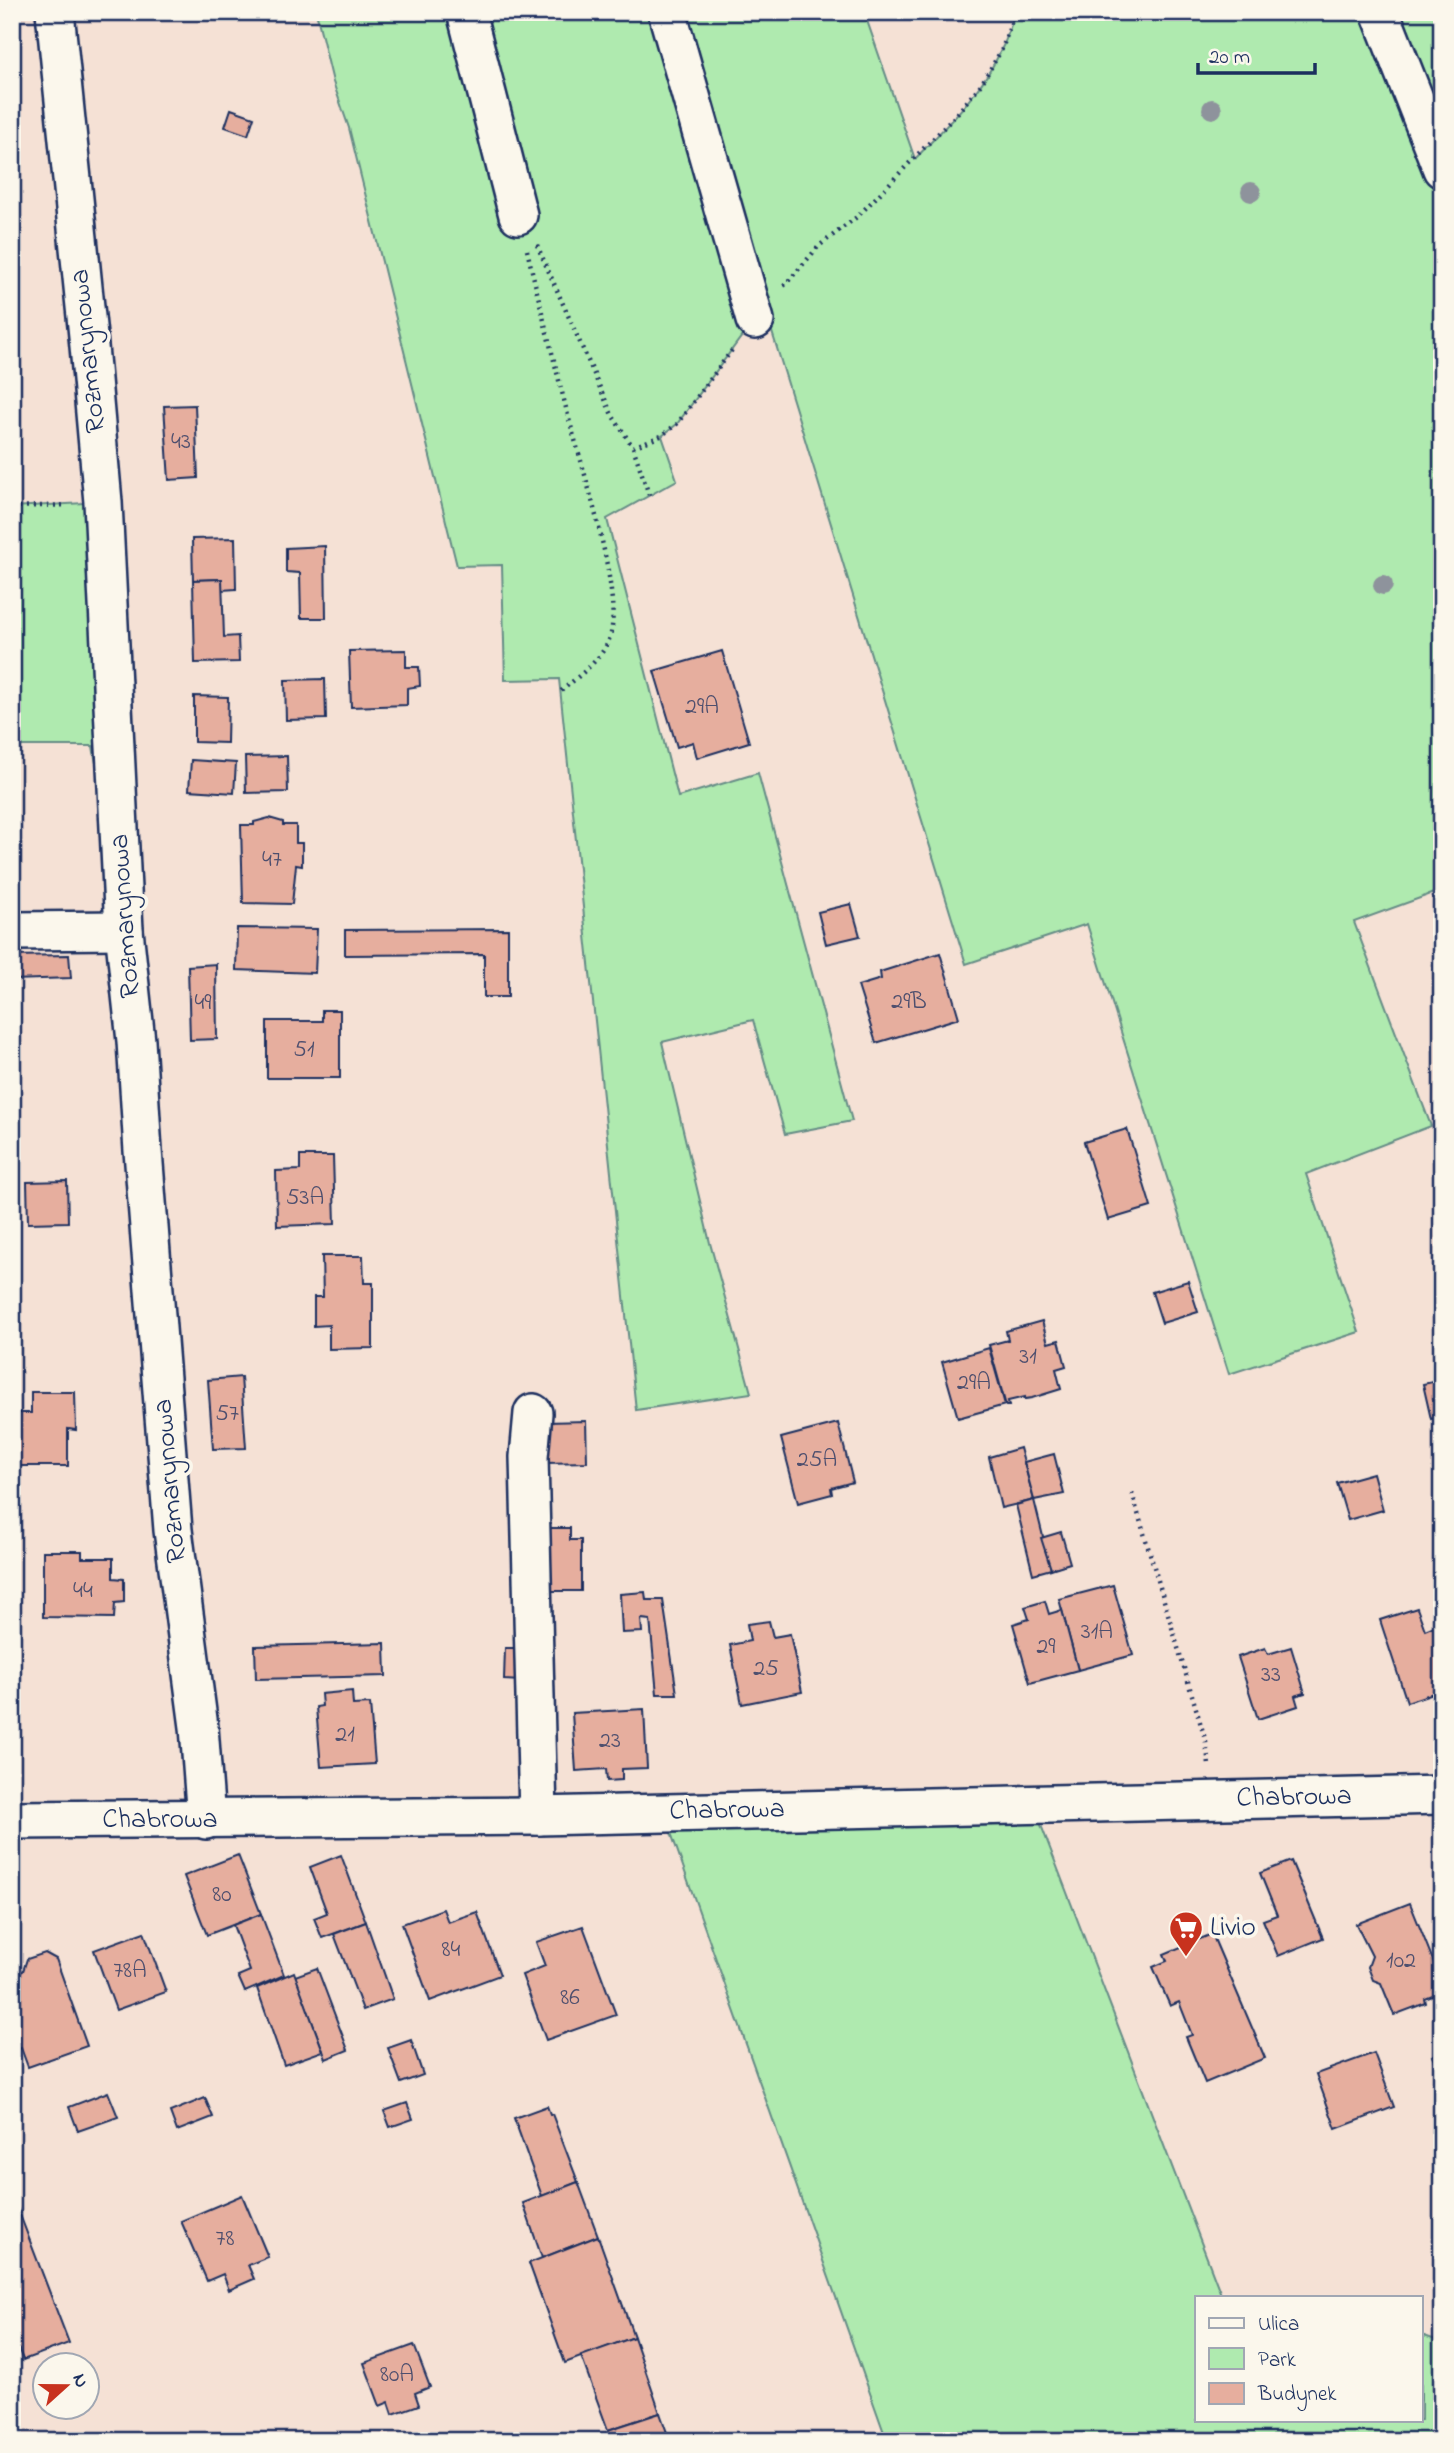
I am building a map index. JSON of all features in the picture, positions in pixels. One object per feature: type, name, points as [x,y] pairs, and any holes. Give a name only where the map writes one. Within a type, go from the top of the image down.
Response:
[{"type":"street","name":"Rozmarynowa","points":[[55,12],[103,502],[124,930],[136,1041],[173,1530],[199,1727],[206,1820]]},
{"type":"street","points":[[466,12],[518,215]]},
{"type":"street","points":[[667,12],[755,320]]},
{"type":"street","points":[[1380,12],[1442,169]]},
{"type":"street","points":[[12,931],[124,930]]},
{"type":"street","points":[[533,1413],[529,1457],[538,1816]]},
{"type":"street","name":"Chabrowa","points":[[12,1820],[538,1816],[1442,1795]]},
{"type":"path","points":[[633,447],[661,436],[677,424],[755,320],[818,246],[858,216],[955,116],[982,83],[1002,49],[1015,12]]},
{"type":"path","points":[[518,215],[531,232],[612,415],[633,447],[649,495]]},
{"type":"path","points":[[518,215],[566,407],[603,540],[613,609],[609,642],[591,664],[561,692]]},
{"type":"path","points":[[12,507],[103,502]]},
{"type":"path","points":[[1132,1493],[1206,1742],[1212,1778],[1209,1800]]},
{"type":"green space","points":[[316,12],[864,12],[915,159],[985,79],[1004,44],[1015,12],[1442,12],[1442,890],[1354,922],[1431,1126],[1306,1174],[1359,1332],[1229,1374],[1087,924],[966,964],[765,309],[677,424],[662,436],[677,480],[607,519],[678,797],[758,773],[852,1121],[785,1134],[753,1020],[662,1042],[710,1243],[751,1393],[636,1410],[559,679],[505,680],[502,565],[457,566],[349,128],[333,82]]},
{"type":"green space","points":[[103,502],[124,930],[93,746],[12,746],[12,507]]},
{"type":"green space","points":[[1033,1804],[1222,2296],[1195,2296],[1195,2422],[1422,2422],[1422,2335],[1442,2342],[1442,2441],[887,2441],[664,1813]]},
{"type":"building","points":[[231,109],[254,117],[248,135],[225,127]]},
{"type":"building","points":[[195,405],[198,478],[169,480],[164,406]]},
{"type":"building","points":[[235,538],[236,589],[222,590],[222,579],[193,580],[192,539]]},
{"type":"building","points":[[325,546],[326,618],[301,618],[300,573],[286,572],[286,548]]},
{"type":"building","points":[[222,579],[224,637],[238,636],[239,662],[195,663],[193,580]]},
{"type":"building","points":[[406,650],[406,667],[419,667],[420,686],[407,688],[407,705],[351,707],[349,651]]},
{"type":"building","points":[[722,651],[749,742],[697,758],[693,742],[677,747],[654,671]]},
{"type":"building","points":[[325,679],[326,719],[286,720],[285,680]]},
{"type":"building","points":[[194,696],[228,697],[227,743],[194,742]]},
{"type":"building","points":[[287,756],[288,792],[246,793],[245,757]]},
{"type":"building","points":[[191,760],[236,763],[234,793],[189,790]]},
{"type":"building","points":[[269,818],[283,822],[283,825],[296,825],[296,843],[302,843],[302,866],[296,865],[292,904],[243,903],[241,825],[254,825],[254,822]]},
{"type":"building","points":[[851,904],[860,936],[826,944],[818,912]]},
{"type":"building","points":[[237,928],[317,929],[315,973],[236,970]]},
{"type":"building","points":[[508,929],[508,997],[484,997],[484,954],[345,955],[345,930]]},
{"type":"building","points":[[940,953],[959,1018],[876,1043],[858,986],[881,979],[880,972]]},
{"type":"building","points":[[69,955],[71,978],[12,980],[12,956]]},
{"type":"building","points":[[216,964],[217,1039],[190,1040],[188,966]]},
{"type":"building","points":[[322,1010],[340,1010],[340,1078],[267,1078],[267,1021],[322,1021]]},
{"type":"building","points":[[1127,1129],[1151,1207],[1108,1220],[1084,1142]]},
{"type":"building","points":[[300,1156],[333,1156],[335,1224],[277,1226],[276,1171],[300,1170]]},
{"type":"building","points":[[67,1181],[68,1222],[28,1223],[27,1182]]},
{"type":"building","points":[[322,1256],[363,1256],[364,1283],[373,1283],[373,1348],[329,1349],[329,1325],[314,1326],[314,1297],[323,1297]]},
{"type":"building","points":[[1188,1281],[1198,1312],[1162,1323],[1152,1292]]},
{"type":"building","points":[[1042,1321],[1048,1343],[1059,1340],[1066,1366],[1056,1369],[1061,1389],[1032,1398],[1008,1401],[1009,1406],[1006,1406],[989,1345],[1008,1340],[1006,1331]]},
{"type":"building","points":[[989,1348],[1005,1405],[958,1418],[942,1362]]},
{"type":"building","points":[[241,1377],[246,1448],[213,1449],[208,1380]]},
{"type":"building","points":[[1442,1380],[1442,1417],[1431,1419],[1423,1384]]},
{"type":"building","points":[[31,1392],[75,1392],[76,1430],[68,1429],[68,1466],[12,1466],[12,1413],[31,1413]]},
{"type":"building","points":[[586,1421],[587,1462],[546,1463],[546,1422]]},
{"type":"building","points":[[838,1423],[853,1482],[831,1488],[832,1494],[798,1503],[781,1438]]},
{"type":"building","points":[[1020,1448],[1034,1500],[1001,1508],[989,1457]]},
{"type":"building","points":[[1054,1454],[1064,1494],[1034,1500],[1024,1462]]},
{"type":"building","points":[[1373,1473],[1383,1510],[1348,1520],[1337,1483]]},
{"type":"building","points":[[1034,1500],[1051,1569],[1033,1574],[1016,1505]]},
{"type":"building","points":[[542,1528],[570,1528],[570,1540],[581,1540],[581,1591],[543,1591]]},
{"type":"building","points":[[1061,1532],[1070,1563],[1051,1569],[1041,1538]]},
{"type":"building","points":[[43,1551],[82,1551],[82,1558],[113,1558],[113,1578],[124,1579],[124,1602],[115,1603],[114,1618],[43,1617]]},
{"type":"building","points":[[1113,1585],[1133,1655],[1078,1670],[1059,1599]]},
{"type":"building","points":[[645,1592],[646,1600],[663,1600],[677,1694],[657,1694],[650,1620],[641,1619],[642,1632],[622,1633],[620,1594]]},
{"type":"building","points":[[1045,1601],[1049,1614],[1062,1610],[1078,1670],[1030,1683],[1013,1624],[1029,1619],[1025,1607]]},
{"type":"building","points":[[1417,1608],[1425,1630],[1434,1626],[1442,1647],[1442,1690],[1407,1702],[1380,1620]]},
{"type":"building","points":[[769,1621],[773,1637],[790,1634],[802,1692],[742,1704],[730,1645],[750,1641],[747,1624]]},
{"type":"building","points":[[385,1643],[386,1676],[256,1679],[255,1646]]},
{"type":"building","points":[[1291,1647],[1305,1693],[1295,1696],[1298,1706],[1258,1719],[1238,1657],[1265,1648],[1268,1654]]},
{"type":"building","points":[[505,1648],[522,1648],[521,1681],[504,1680]]},
{"type":"building","points":[[352,1691],[353,1705],[370,1704],[375,1764],[321,1767],[316,1707],[322,1706],[321,1694]]},
{"type":"building","points":[[644,1709],[647,1768],[622,1769],[622,1780],[607,1781],[606,1769],[576,1771],[572,1713]]},
{"type":"building","points":[[238,1855],[261,1914],[207,1935],[184,1876]]},
{"type":"building","points":[[341,1855],[366,1922],[322,1938],[314,1918],[327,1913],[310,1867]]},
{"type":"building","points":[[1291,1861],[1323,1938],[1278,1956],[1263,1920],[1277,1915],[1260,1873]]},
{"type":"building","points":[[1410,1903],[1442,1983],[1442,1992],[1425,1999],[1426,2003],[1394,2015],[1381,1983],[1373,1980],[1368,1967],[1372,1956],[1356,1924]]},
{"type":"building","points":[[443,1909],[448,1922],[477,1912],[500,1975],[430,2001],[402,1924]]},
{"type":"building","points":[[261,1914],[284,1975],[245,1992],[238,1976],[250,1971],[233,1925]]},
{"type":"building","points":[[366,1922],[393,1999],[363,2010],[334,1934]]},
{"type":"building","points":[[583,1926],[616,2015],[546,2040],[522,1975],[545,1966],[536,1942]]},
{"type":"building","points":[[144,1932],[166,1992],[116,2010],[94,1950]]},
{"type":"building","points":[[1212,1934],[1265,2058],[1205,2083],[1186,2037],[1192,2035],[1179,2002],[1170,2006],[1153,1967],[1167,1961],[1164,1954]]},
{"type":"building","points":[[45,1953],[56,1959],[87,2046],[28,2067],[21,2048],[16,2050],[12,2040],[12,1975],[23,1971],[27,1959]]},
{"type":"building","points":[[317,1968],[348,2050],[326,2059],[295,1976]]},
{"type":"building","points":[[294,1972],[323,2051],[284,2065],[257,1988]]},
{"type":"building","points":[[411,2040],[423,2075],[401,2083],[388,2048]]},
{"type":"building","points":[[1442,2052],[1442,2081],[1432,2056]]},
{"type":"building","points":[[1374,2053],[1394,2107],[1336,2129],[1316,2074]]},
{"type":"building","points":[[108,2092],[118,2117],[78,2131],[69,2107]]},
{"type":"building","points":[[205,2098],[213,2117],[177,2131],[170,2112]]},
{"type":"building","points":[[407,2103],[413,2119],[390,2127],[384,2111]]},
{"type":"building","points":[[547,2106],[578,2182],[542,2196],[514,2118]]},
{"type":"building","points":[[578,2182],[598,2236],[542,2258],[523,2203]]},
{"type":"building","points":[[12,2194],[69,2343],[45,2352],[32,2352],[32,2357],[23,2360],[12,2333]]},
{"type":"building","points":[[242,2195],[268,2257],[248,2265],[254,2279],[229,2290],[223,2274],[207,2281],[181,2221]]},
{"type":"building","points":[[598,2236],[634,2337],[565,2363],[529,2263]]},
{"type":"building","points":[[634,2337],[660,2413],[608,2430],[581,2356]]},
{"type":"building","points":[[414,2345],[430,2387],[415,2393],[419,2405],[393,2414],[389,2402],[380,2406],[364,2363]]},
{"type":"building","points":[[660,2413],[670,2441],[611,2441],[608,2430]]},
{"type":"place","name":"Livio","points":[[1186,1958]]}]
